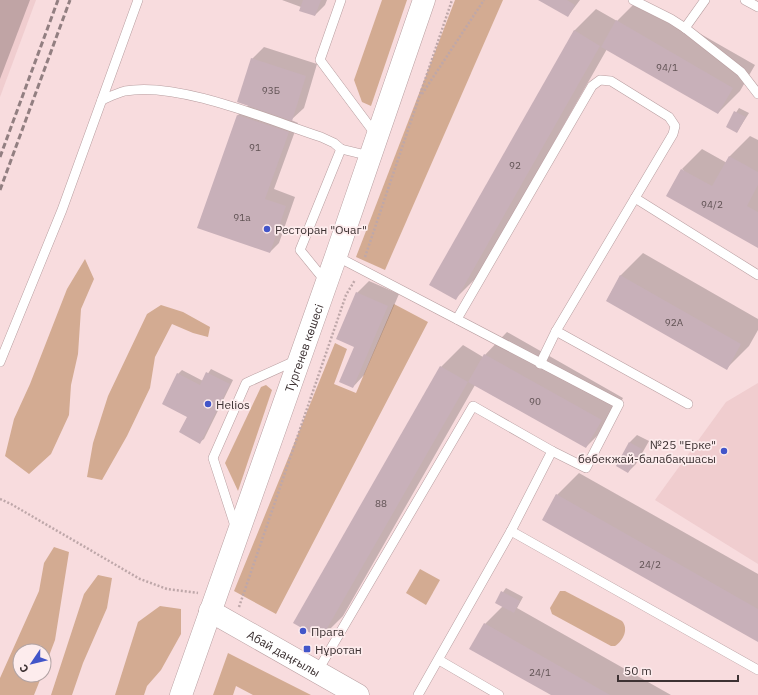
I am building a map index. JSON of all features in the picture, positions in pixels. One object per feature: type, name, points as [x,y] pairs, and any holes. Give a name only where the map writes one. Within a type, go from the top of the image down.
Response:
[{"type":"main road","name":"Тургенев көшесі","points":[[181,695],[327,282],[424,0]]},
{"type":"main road","name":"Абай даңғылы","points":[[213,603],[317,672],[358,695]]},
{"type":"lane","points":[[0,362],[62,210],[138,0]]},
{"type":"lane","points":[[341,0],[320,60],[377,136]]},
{"type":"lane","points":[[633,0],[671,19],[685,28],[741,72],[758,94]]},
{"type":"lane","points":[[685,28],[705,0]]},
{"type":"lane","points":[[745,0],[758,7]]},
{"type":"lane","points":[[457,319],[592,86],[600,80],[611,81],[669,117],[675,126],[673,134],[556,331],[540,364]]},
{"type":"lane","points":[[102,100],[124,91],[139,90],[154,90],[195,97],[321,137],[334,143],[341,150],[370,156]]},
{"type":"lane","points":[[327,282],[300,250],[341,150]]},
{"type":"lane","points":[[635,198],[758,274]]},
{"type":"lane","points":[[317,672],[473,406],[552,451],[586,468],[619,404],[336,256]]},
{"type":"lane","points":[[556,331],[688,404]]},
{"type":"lane","points":[[237,534],[213,458],[246,383],[300,359]]},
{"type":"lane","points":[[418,695],[511,531],[552,451]]},
{"type":"lane","points":[[511,531],[758,670]]},
{"type":"lane","points":[[439,660],[499,695]]},
{"type":"path","points":[[239,607],[346,295],[361,269],[452,0]]},
{"type":"path","points":[[420,98],[484,0]]},
{"type":"path","points":[[0,500],[12,504],[140,579],[213,603]]},
{"type":"shaded area","points":[[0,0],[36,0],[0,97]]},
{"type":"shaded area","points":[[382,0],[407,0],[371,106],[362,102],[354,80]]},
{"type":"shaded area","points":[[455,0],[503,0],[385,270],[356,257]]},
{"type":"shaded area","points":[[85,259],[94,279],[81,309],[78,354],[71,385],[69,415],[51,454],[29,474],[5,456],[14,419],[30,384],[67,289]]},
{"type":"shaded area","points":[[394,304],[428,322],[276,614],[234,591],[335,343],[347,349],[334,384],[356,393]]},
{"type":"shaded area","points":[[161,305],[183,312],[210,327],[208,337],[193,333],[172,324],[155,357],[150,388],[127,436],[102,480],[87,477],[93,443],[108,396],[147,314]]},
{"type":"shaded area","name":"№25 \"Ерке\" бөбекжай-балабақшасы","points":[[758,383],[758,564],[655,500],[726,402]]},
{"type":"shaded area","points":[[266,385],[272,390],[238,491],[225,463],[261,387]]},
{"type":"shaded area","points":[[54,547],[69,552],[55,640],[52,648],[52,643],[16,643],[39,591],[44,563]]},
{"type":"shaded area","points":[[420,569],[440,580],[426,605],[406,593]]},
{"type":"shaded area","points":[[98,575],[112,578],[107,608],[83,663],[72,695],[51,695],[84,594]]},
{"type":"shaded area","points":[[560,591],[565,591],[622,621],[625,628],[623,638],[615,646],[611,646],[552,614],[550,608]]},
{"type":"shaded area","points":[[160,606],[181,609],[181,634],[161,670],[147,686],[144,695],[115,695],[138,622]]},
{"type":"shaded area","points":[[12,651],[12,683],[39,683],[34,695],[0,695],[0,678]]},
{"type":"shaded area","points":[[228,653],[311,695],[253,695],[236,686],[233,695],[213,695]]},
{"type":"building","points":[[303,0],[321,0],[315,16],[299,11]]},
{"type":"building","points":[[538,0],[567,0],[575,5],[568,17]]},
{"type":"building","points":[[616,20],[733,88],[718,114],[601,47]]},
{"type":"building","points":[[574,30],[600,46],[456,300],[429,285]]},
{"type":"building","points":[[251,58],[306,76],[292,121],[237,102]]},
{"type":"building","points":[[734,111],[746,117],[737,133],[726,127]]},
{"type":"building","points":[[237,115],[289,132],[265,199],[286,206],[270,253],[197,228]]},
{"type":"building","points":[[729,156],[758,172],[758,185],[747,206],[758,212],[758,248],[666,196],[681,169],[712,186]]},
{"type":"building","points":[[620,275],[741,344],[727,370],[606,301]]},
{"type":"building","points":[[356,292],[388,306],[353,388],[339,382],[354,347],[336,339]]},
{"type":"building","points":[[484,354],[602,420],[586,448],[468,382]]},
{"type":"building","points":[[440,366],[468,382],[321,639],[293,623]]},
{"type":"building","points":[[206,372],[230,384],[200,444],[179,432],[187,417],[162,404],[177,373],[200,385]]},
{"type":"building","points":[[629,442],[642,449],[628,473],[616,466]]},
{"type":"building","points":[[556,494],[758,609],[758,642],[542,520]]},
{"type":"building","points":[[501,591],[520,601],[514,613],[495,603]]},
{"type":"building","points":[[484,623],[610,695],[551,695],[469,649]]},
{"type":"railway","points":[[0,157],[58,0]]},
{"type":"railway","points":[[0,190],[70,0]]},
{"type":"place","name":"Ресторан \"Очаг\"","points":[[267,229]]},
{"type":"place","name":"Helios","points":[[208,404]]},
{"type":"place","name":"№25 \"Ерке\" бөбекжай-балабақшасы","points":[[724,451]]},
{"type":"place","name":"Прага","points":[[303,631]]},
{"type":"place","name":"Нұротан","points":[[307,649]]}]
